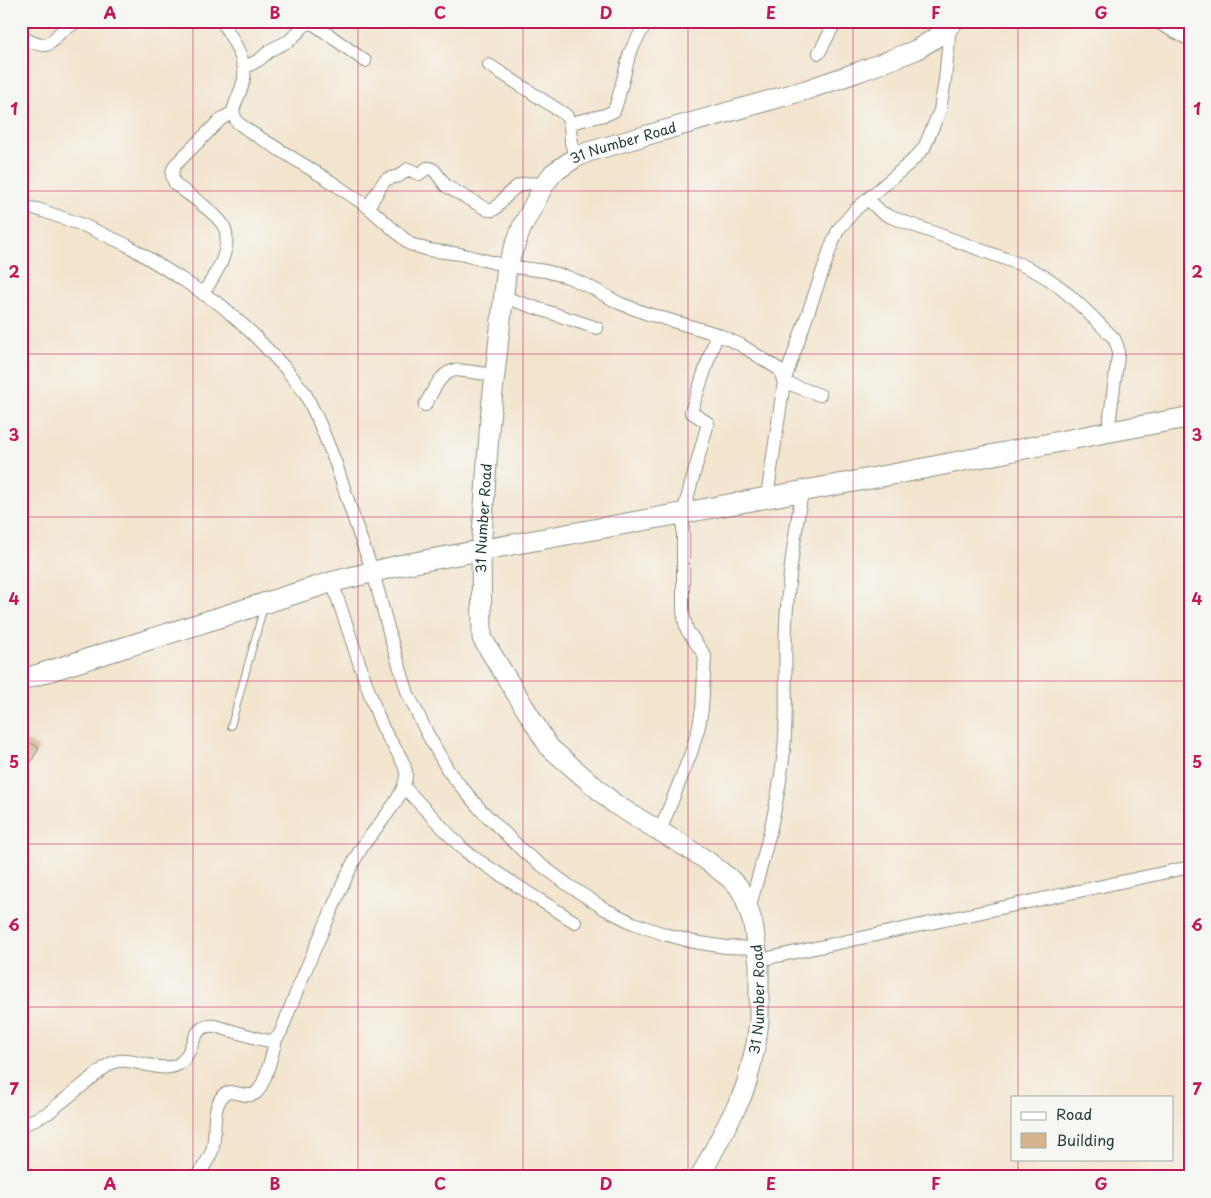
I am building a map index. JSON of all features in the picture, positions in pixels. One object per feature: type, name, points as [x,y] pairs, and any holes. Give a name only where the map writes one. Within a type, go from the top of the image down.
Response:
[{"type":"main road","name":"31 Number Road","points":[[700,1177],[733,1114],[747,1082],[756,1044],[759,961],[753,924],[746,898],[738,886],[728,877],[706,860],[616,805],[549,747],[482,638],[481,550],[490,418],[507,266],[522,227],[544,185],[553,173],[574,158],[588,152],[806,90],[861,72],[916,50],[944,26]]},
{"type":"main road","points":[[21,680],[265,603],[401,565],[911,471],[1190,417]]},
{"type":"street","points":[[21,38],[45,46],[68,26],[78,21]]},
{"type":"street","points":[[222,21],[236,46],[244,68],[242,86],[233,112],[237,122],[368,207],[410,244],[420,248],[460,254],[507,266],[545,270],[568,277],[619,303],[645,313],[717,334],[741,345],[781,371],[784,382],[820,394]]},
{"type":"street","points":[[570,122],[605,115],[614,111],[630,52],[647,21]]},
{"type":"street","points":[[820,53],[836,21]]},
{"type":"street","points":[[1155,21],[1190,40]]},
{"type":"street","points":[[244,68],[259,60],[272,49],[289,41],[305,25],[311,23],[365,61]]},
{"type":"street","points":[[767,497],[784,382],[832,244],[838,230],[854,210],[912,161],[924,148],[940,110],[945,80],[944,26]]},
{"type":"street","points":[[489,65],[566,115],[570,122],[574,158]]},
{"type":"street","points":[[203,294],[221,263],[226,250],[227,237],[225,227],[216,216],[176,185],[172,179],[172,171],[175,164],[226,116],[233,112]]},
{"type":"street","points":[[368,207],[387,179],[399,176],[408,169],[419,174],[427,168],[434,170],[446,186],[488,210],[496,208],[516,187],[525,183],[544,185]]},
{"type":"street","points":[[868,199],[881,212],[891,218],[1037,272],[1065,291],[1114,338],[1118,348],[1118,356],[1108,432]]},
{"type":"street","points":[[21,207],[37,210],[83,225],[127,245],[222,306],[286,368],[305,393],[336,464],[408,694],[449,772],[480,809],[525,853],[605,909],[633,923],[664,934],[694,942],[726,947],[759,961],[1190,868]]},
{"type":"street","points":[[503,297],[596,328]]},
{"type":"street","points":[[660,831],[696,738],[702,709],[705,656],[687,630],[682,608],[682,513],[708,423],[691,412],[717,334]]},
{"type":"street","points":[[425,405],[446,372],[457,370],[494,375]]},
{"type":"street","points":[[749,909],[772,824],[784,749],[786,624],[792,556],[802,491]]},
{"type":"street","points":[[196,1177],[212,1151],[216,1112],[222,1096],[227,1092],[252,1095],[257,1092],[265,1076],[276,1039],[281,1032],[350,868],[404,787],[406,773],[383,728],[367,686],[335,582]]},
{"type":"street","points":[[404,787],[461,847],[473,857],[575,922]]},
{"type":"street","points":[[21,1126],[48,1113],[108,1065],[117,1061],[174,1067],[181,1063],[200,1029],[204,1026],[216,1026],[269,1041],[276,1039]]},
{"type":"lane","points":[[231,726],[265,603]]},
{"type":"building","points":[[27,741],[39,748],[21,779],[21,751]]}]
